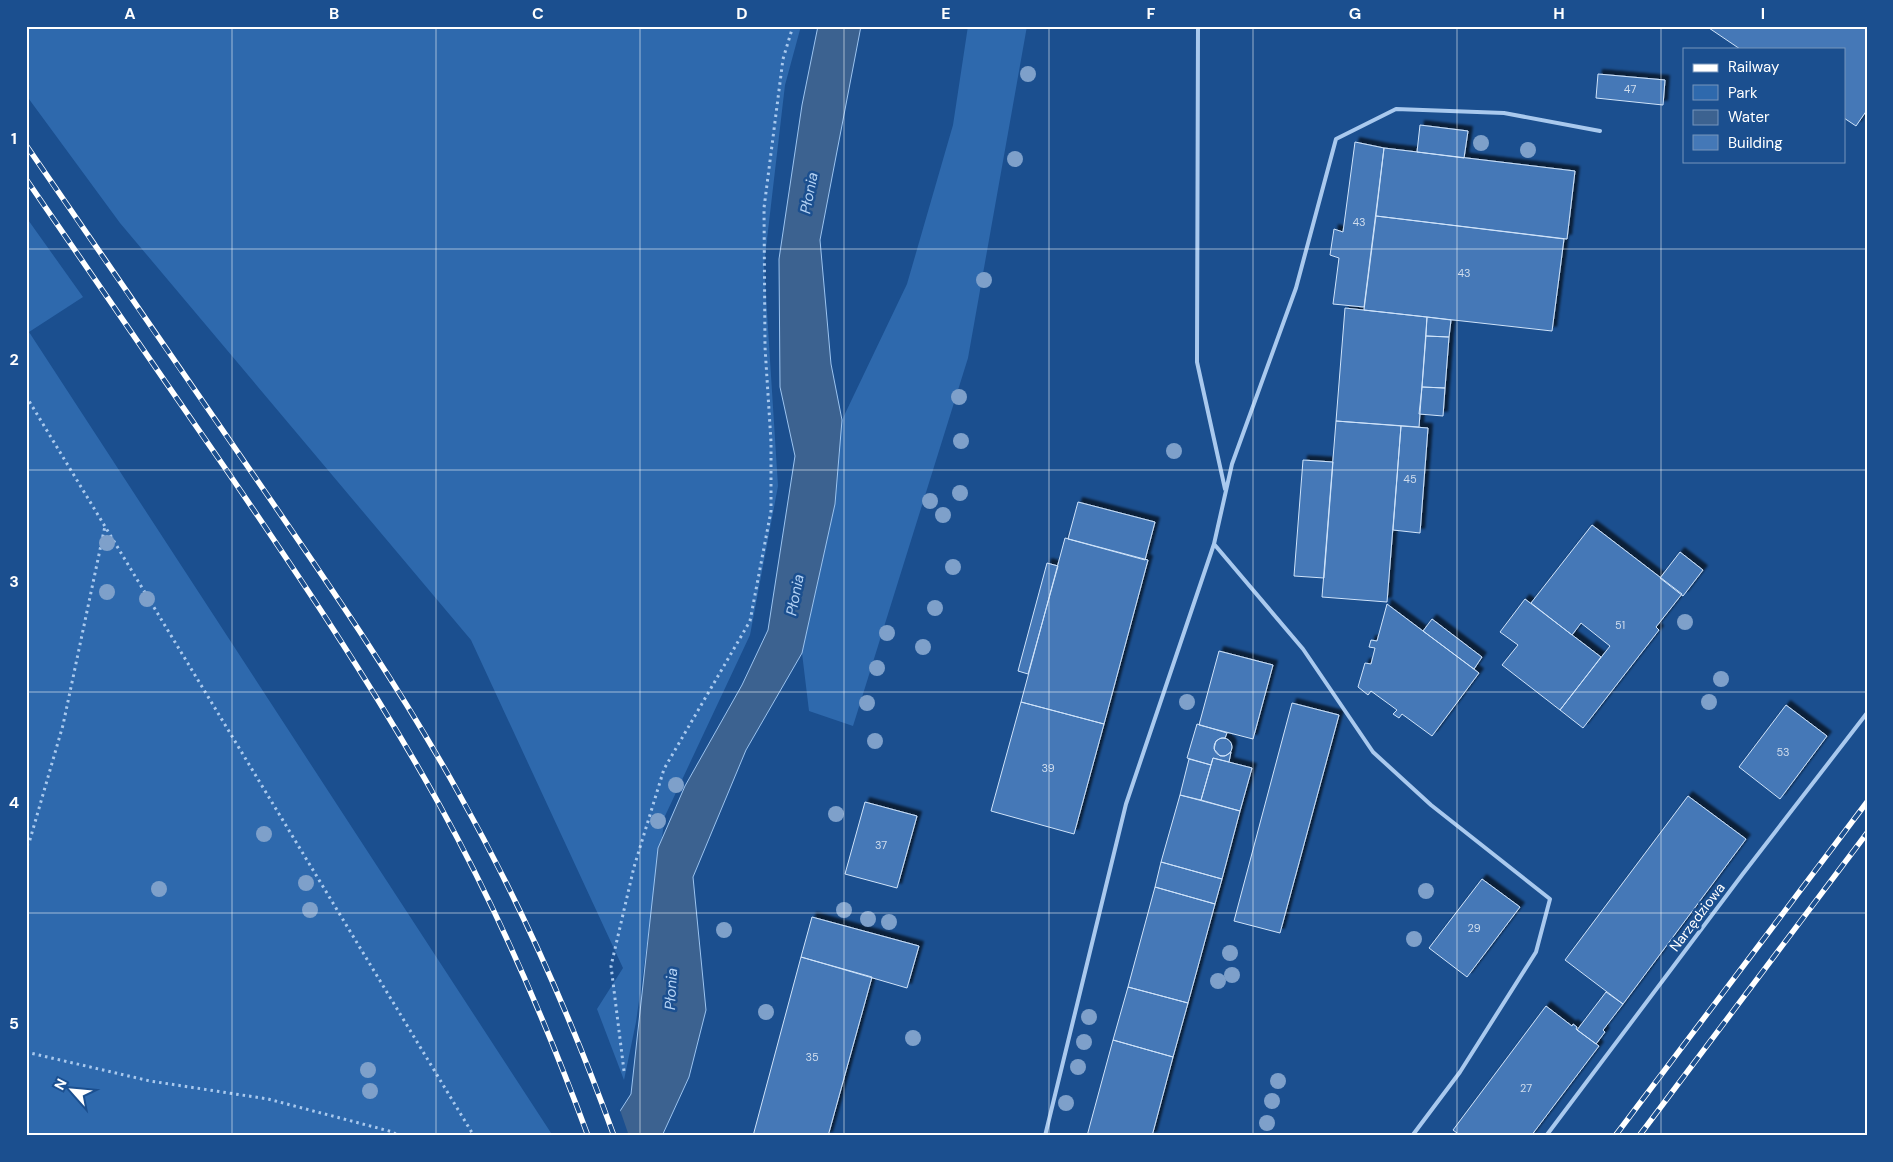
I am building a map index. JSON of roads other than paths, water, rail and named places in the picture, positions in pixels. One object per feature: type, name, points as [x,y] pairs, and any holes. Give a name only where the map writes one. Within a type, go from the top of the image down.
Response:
[{"type":"lane","points":[[1198,26],[1197,362],[1226,492]]},
{"type":"lane","points":[[1045,1136],[1126,804],[1214,544],[1232,464],[1296,288],[1336,139],[1396,109],[1504,114],[1600,131]]},
{"type":"lane","points":[[1214,544],[1303,649],[1373,752],[1431,805],[1550,900],[1536,952],[1460,1072],[1412,1136]]},
{"type":"lane","name":"Narzędziowa","points":[[1546,1136],[1742,874],[1867,713]]},
{"type":"water","name":"Płonia","points":[[818,26],[861,26],[820,240],[831,364],[842,420],[835,504],[802,653],[746,750],[693,877],[706,1010],[689,1077],[662,1136],[604,1136],[631,1094],[658,848],[685,786],[742,685],[768,630],[795,456],[780,387],[779,259],[802,105]]},
{"type":"railway","points":[[26,145],[336,595],[435,752],[481,833],[523,918],[562,1004],[614,1136]]},
{"type":"railway","points":[[26,179],[280,548],[389,717],[461,844],[501,926],[538,1009],[588,1136]]},
{"type":"railway","points":[[1615,1136],[1867,802]]},
{"type":"railway","points":[[1639,1136],[1867,833]]}]
